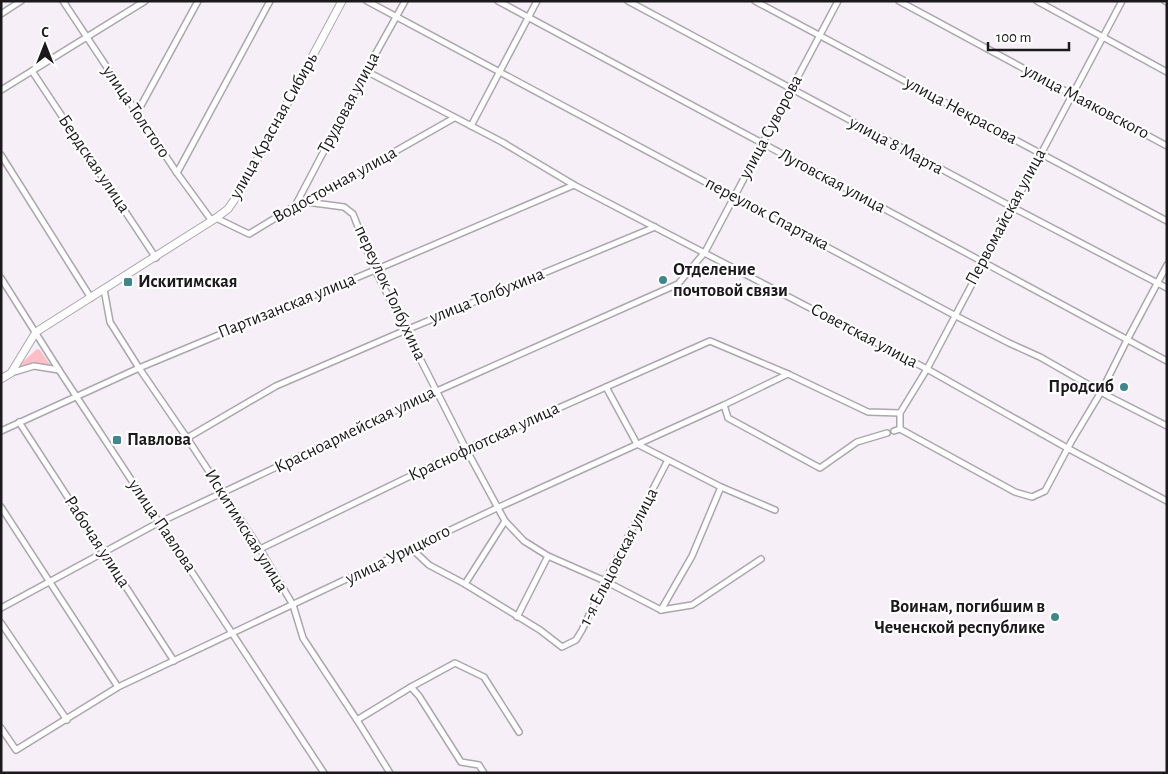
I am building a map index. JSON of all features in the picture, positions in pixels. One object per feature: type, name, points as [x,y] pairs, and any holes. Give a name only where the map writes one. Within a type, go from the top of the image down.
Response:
[{"type":"main road","name":"улица Красная Сибирь","points":[[1,379],[11,373],[36,332],[156,258],[228,209],[241,190],[342,1]]},
{"type":"street","points":[[1,14],[21,1]]},
{"type":"street","name":"улица Толстого","points":[[63,1],[177,173],[214,219]]},
{"type":"street","points":[[1,90],[145,1]]},
{"type":"street","points":[[137,113],[198,1]]},
{"type":"street","points":[[177,173],[270,1]]},
{"type":"street","name":"переулок Спартака","points":[[367,1],[734,196],[954,316],[1040,357],[1101,392],[1167,426]]},
{"type":"street","name":"Трудовая улица","points":[[295,206],[405,1]]},
{"type":"street","name":"Луговская улица","points":[[498,1],[1167,361]]},
{"type":"street","points":[[471,126],[537,1]]},
{"type":"street","name":"улица 8 Марта","points":[[628,1],[791,90],[1167,288]]},
{"type":"street","name":"улица Некрасова","points":[[755,1],[1167,222]]},
{"type":"street","name":"улица Суворова","points":[[705,252],[838,1]]},
{"type":"street","name":"улица Маяковского","points":[[899,1],[1167,146]]},
{"type":"street","points":[[1037,1],[1167,72]]},
{"type":"street","name":"Первомайская улица","points":[[900,413],[927,369],[1071,94],[1122,1]]},
{"type":"street","name":"Бердская улица","points":[[32,71],[156,258]]},
{"type":"street","name":"Советская улица","points":[[366,71],[471,126],[574,185],[927,369],[1069,449],[1167,501]]},
{"type":"street","name":"Водосточная улица","points":[[214,219],[249,234],[295,206],[306,202],[454,118]]},
{"type":"street","points":[[1,155],[91,298]]},
{"type":"street","name":"Партизанская улица","points":[[1,431],[139,368],[574,185]]},
{"type":"street","name":"переулок Толбухина","points":[[306,202],[344,207],[353,214],[375,270],[466,449],[505,521],[524,541],[548,556],[605,581],[661,610]]},
{"type":"street","name":"улица Толбухина","points":[[187,438],[276,386],[655,227]]},
{"type":"street","name":"Красноармейская улица","points":[[1,608],[161,522],[436,391],[678,284],[705,252]]},
{"type":"street","points":[[788,374],[868,412],[900,413],[897,430],[1015,492],[1032,497],[1045,491],[1101,392],[1167,265]]},
{"type":"street","name":"улица Павлова","points":[[1,278],[59,370],[161,522],[324,773]]},
{"type":"street","name":"Искитимская улица","points":[[104,289],[110,322],[260,549],[293,605],[303,638],[358,720],[390,773]]},
{"type":"street","name":"Краснофлотская улица","points":[[260,549],[466,449],[710,341],[788,374]]},
{"type":"street","points":[[11,373],[34,366],[59,370]]},
{"type":"street","name":"улица Урицкого","points":[[1,728],[16,750],[118,687],[497,508],[788,374]]},
{"type":"street","points":[[606,387],[637,444],[721,487],[775,510]]},
{"type":"street","points":[[724,405],[728,418],[820,468],[857,442],[887,433]]},
{"type":"street","name":"Рабочая улица","points":[[19,422],[174,661]]},
{"type":"street","name":"1-я Ельцовская улица","points":[[412,549],[428,565],[465,584],[540,630],[562,647],[576,640],[582,630],[605,581],[668,460]]},
{"type":"street","points":[[661,610],[692,556],[721,487]]},
{"type":"street","points":[[1,508],[118,687]]},
{"type":"street","points":[[465,584],[505,521]]},
{"type":"street","points":[[517,617],[548,556]]},
{"type":"street","points":[[661,610],[692,605],[761,560]]},
{"type":"street","points":[[1,623],[67,720]]},
{"type":"street","points":[[358,720],[411,686],[455,663],[484,677],[519,732]]},
{"type":"street","points":[[411,686],[461,762],[478,765],[484,773]]},
{"type":"shaded area","points":[[37,349],[40,350],[51,366],[30,364],[17,367]]},
{"type":"place","name":"Отделение почтовой связи","points":[[663,280]]},
{"type":"place","name":"Искитимская","points":[[128,282]]},
{"type":"place","name":"Продсиб","points":[[1124,387]]},
{"type":"place","name":"Павлова","points":[[117,440]]},
{"type":"place","name":"Воинам, погибшим в Чеченской республике","points":[[1055,617]]}]
